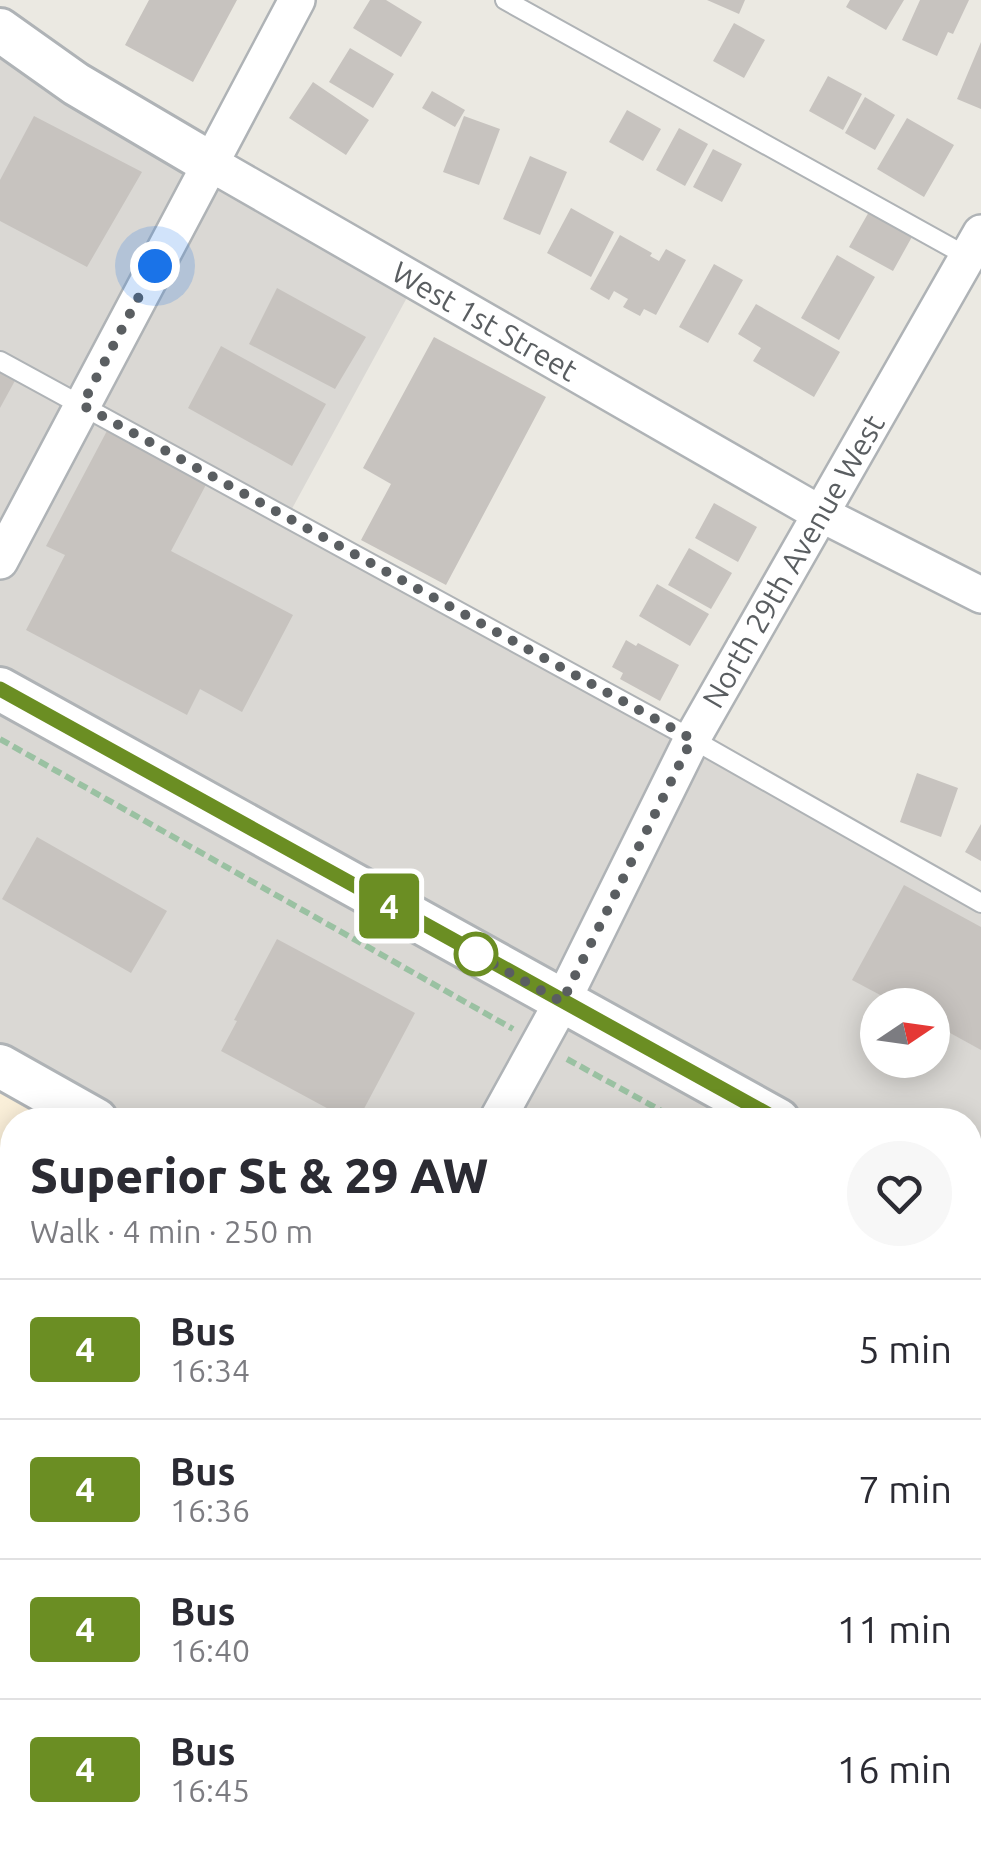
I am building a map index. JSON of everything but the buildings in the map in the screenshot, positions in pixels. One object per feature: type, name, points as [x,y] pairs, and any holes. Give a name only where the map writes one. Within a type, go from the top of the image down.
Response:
[{"type":"street","points":[[0,560],[296,0]]},
{"type":"street","name":"West 1st Street","points":[[0,30],[76,84],[210,162],[820,513],[981,595]]},
{"type":"street","name":"North 29th Avenue West","points":[[504,1108],[562,1002],[692,739],[820,513],[976,251]]},
{"type":"street","points":[[0,689],[756,1108]]},
{"type":"street","points":[[0,1066],[75,1108]]},
{"type":"lane","points":[[504,0],[976,251]]},
{"type":"lane","points":[[0,361],[692,739],[981,903]]},
{"type":"path","points":[[0,740],[656,1108]]},
{"type":"shaded area","points":[[0,30],[416,281],[288,516],[981,903],[981,1108],[75,1108],[0,1066]]},
{"type":"shaded area","points":[[0,1066],[75,1108],[0,1108]]},
{"type":"bus line","name":"4","points":[[0,689],[756,1108]]},
{"type":"route","points":[[155,266],[82,405],[692,739],[562,1002],[463,947],[476,954]]}]
